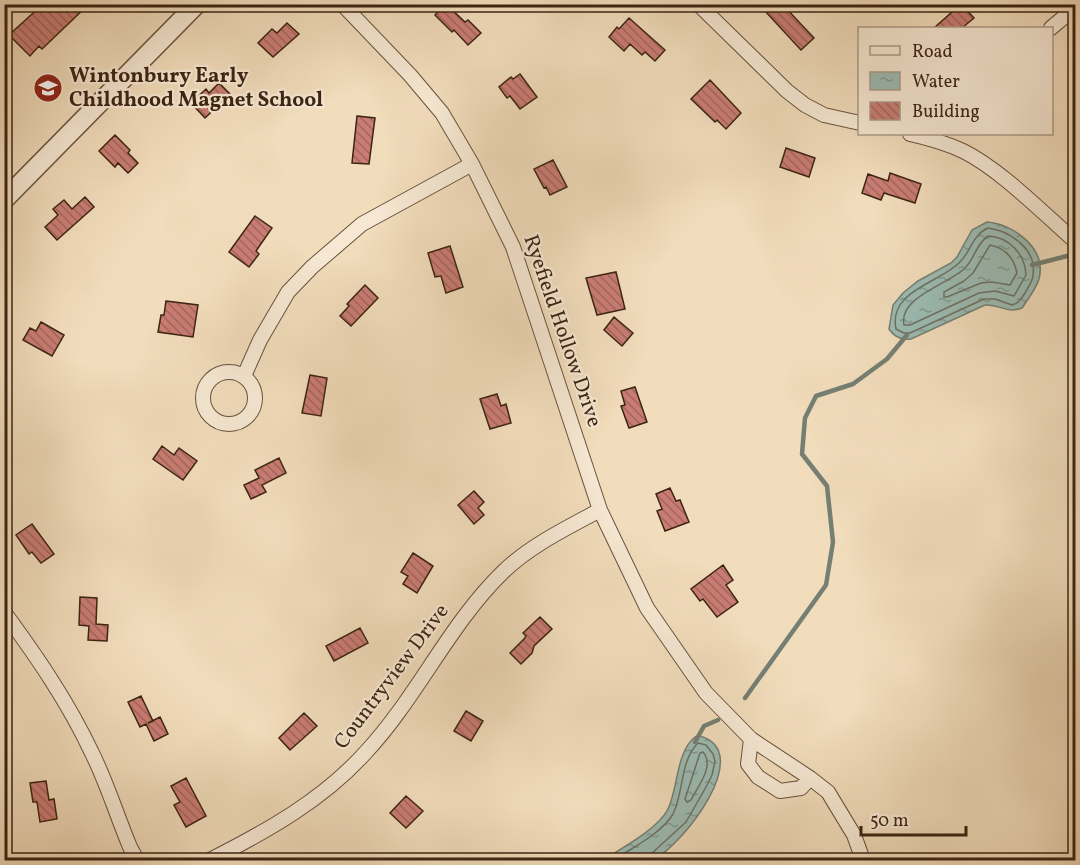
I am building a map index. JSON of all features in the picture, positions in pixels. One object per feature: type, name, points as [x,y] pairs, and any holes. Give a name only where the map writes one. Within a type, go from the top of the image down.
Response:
[{"type":"street","points":[[4,200],[197,4]]},
{"type":"street","name":"Ryefield Hollow Drive","points":[[342,4],[410,75],[442,113],[472,164],[513,247],[600,510],[648,608],[706,693],[751,739],[828,792],[854,835],[863,861]]},
{"type":"street","points":[[698,4],[787,91],[805,105],[824,115],[858,123]]},
{"type":"street","points":[[1052,27],[1076,7]]},
{"type":"street","points":[[920,135],[939,137],[995,172],[1076,242]]},
{"type":"street","points":[[244,376],[260,340],[288,292],[312,267],[362,224],[472,164]]},
{"type":"street","name":"Countryview Drive","points":[[210,861],[300,810],[335,783],[367,752],[472,606],[504,571],[527,552],[600,510]]},
{"type":"street","points":[[4,612],[42,663],[75,719],[93,755],[137,861]]},
{"type":"street","points":[[751,739],[748,764],[758,777],[780,791],[801,788],[810,778]]},
{"type":"water","points":[[987,222],[1007,227],[1017,233],[1033,248],[1038,257],[1039,279],[1022,308],[1012,310],[985,305],[911,339],[893,334],[889,329],[893,305],[903,293],[918,281],[951,263],[957,257],[972,230]]},
{"type":"water","points":[[700,736],[715,745],[720,760],[717,779],[696,819],[681,837],[654,859],[637,862],[603,860],[639,838],[663,816],[671,801],[684,752],[695,737]]},
{"type":"building","points":[[43,4],[89,4],[42,49],[39,46],[30,56],[9,35]]},
{"type":"building","points":[[446,4],[481,33],[468,45],[435,15]]},
{"type":"building","points":[[772,4],[782,4],[814,38],[801,50],[765,11]]},
{"type":"building","points":[[961,4],[974,18],[963,27],[935,27]]},
{"type":"building","points":[[629,18],[665,50],[655,61],[645,52],[642,55],[630,44],[624,51],[609,37]]},
{"type":"building","points":[[287,23],[299,34],[273,57],[258,43],[272,29],[277,33]]},
{"type":"building","points":[[520,74],[537,97],[520,109],[510,96],[507,98],[499,87],[511,77],[513,79]]},
{"type":"building","points":[[710,80],[741,113],[726,129],[717,120],[715,122],[691,99]]},
{"type":"building","points":[[219,83],[230,94],[205,118],[191,103],[206,89],[209,93]]},
{"type":"building","points":[[357,116],[375,118],[369,164],[352,163]]},
{"type":"building","points":[[115,135],[130,150],[128,153],[138,163],[128,173],[118,163],[115,167],[99,151]]},
{"type":"building","points":[[786,148],[815,158],[809,177],[780,167]]},
{"type":"building","points":[[553,160],[567,187],[550,195],[534,169]]},
{"type":"building","points":[[890,173],[921,184],[915,203],[884,193],[881,200],[862,193],[868,174],[888,181]]},
{"type":"building","points":[[85,197],[94,207],[57,240],[45,227],[58,215],[53,209],[64,200],[72,209]]},
{"type":"building","points":[[255,216],[272,228],[256,251],[259,254],[249,267],[229,252]]},
{"type":"building","points":[[450,246],[463,287],[446,293],[441,276],[435,277],[428,253]]},
{"type":"building","points":[[616,272],[625,309],[597,315],[586,278]]},
{"type":"building","points":[[365,285],[378,298],[351,326],[340,316],[349,306],[347,304]]},
{"type":"building","points":[[166,301],[198,305],[193,337],[158,332]]},
{"type":"building","points":[[614,317],[633,333],[622,346],[604,330]]},
{"type":"building","points":[[41,322],[64,335],[52,356],[23,340],[30,328],[36,331]]},
{"type":"building","points":[[310,375],[327,378],[321,416],[302,413]]},
{"type":"building","points":[[635,387],[647,422],[629,428],[621,406],[625,405],[621,391]]},
{"type":"building","points":[[497,394],[501,406],[506,404],[511,423],[490,429],[480,399]]},
{"type":"building","points":[[162,446],[174,455],[179,448],[197,461],[183,480],[153,459]]},
{"type":"building","points":[[279,458],[286,473],[262,485],[266,492],[251,499],[244,485],[259,478],[255,470]]},
{"type":"building","points":[[670,488],[676,501],[680,500],[689,522],[665,531],[657,511],[662,509],[656,494]]},
{"type":"building","points":[[474,491],[484,502],[478,508],[484,515],[474,524],[458,505]]},
{"type":"building","points":[[32,524],[54,554],[41,563],[32,552],[29,554],[16,535]]},
{"type":"building","points":[[413,553],[433,566],[417,593],[403,584],[408,576],[401,572]]},
{"type":"building","points":[[723,565],[733,580],[726,585],[738,602],[717,617],[703,599],[700,601],[691,589]]},
{"type":"building","points":[[80,597],[97,598],[96,624],[108,625],[107,641],[88,640],[89,626],[79,625]]},
{"type":"building","points":[[540,617],[552,629],[534,646],[532,653],[521,664],[510,653],[526,636],[523,633]]},
{"type":"building","points":[[360,628],[368,643],[334,661],[326,646]]},
{"type":"building","points":[[141,696],[153,721],[160,717],[168,734],[154,741],[146,724],[140,727],[128,702]]},
{"type":"building","points":[[466,711],[483,721],[471,741],[454,731]]},
{"type":"building","points":[[304,713],[317,726],[290,750],[279,738]]},
{"type":"building","points":[[186,778],[206,816],[186,827],[174,805],[180,802],[171,786]]},
{"type":"building","points":[[46,781],[49,800],[54,799],[57,819],[40,822],[37,802],[33,802],[30,783]]},
{"type":"building","points":[[406,796],[423,811],[406,828],[390,813]]},
{"type":"waterway","points":[[1032,265],[1067,256]]},
{"type":"waterway","points":[[745,698],[826,585],[833,542],[827,486],[802,454],[805,418],[816,396],[853,384],[887,359],[907,335]]},
{"type":"waterway","points":[[695,742],[704,726],[718,720]]},
{"type":"place","name":"Wintonbury Early Childhood Magnet School","points":[[48,88]]}]
